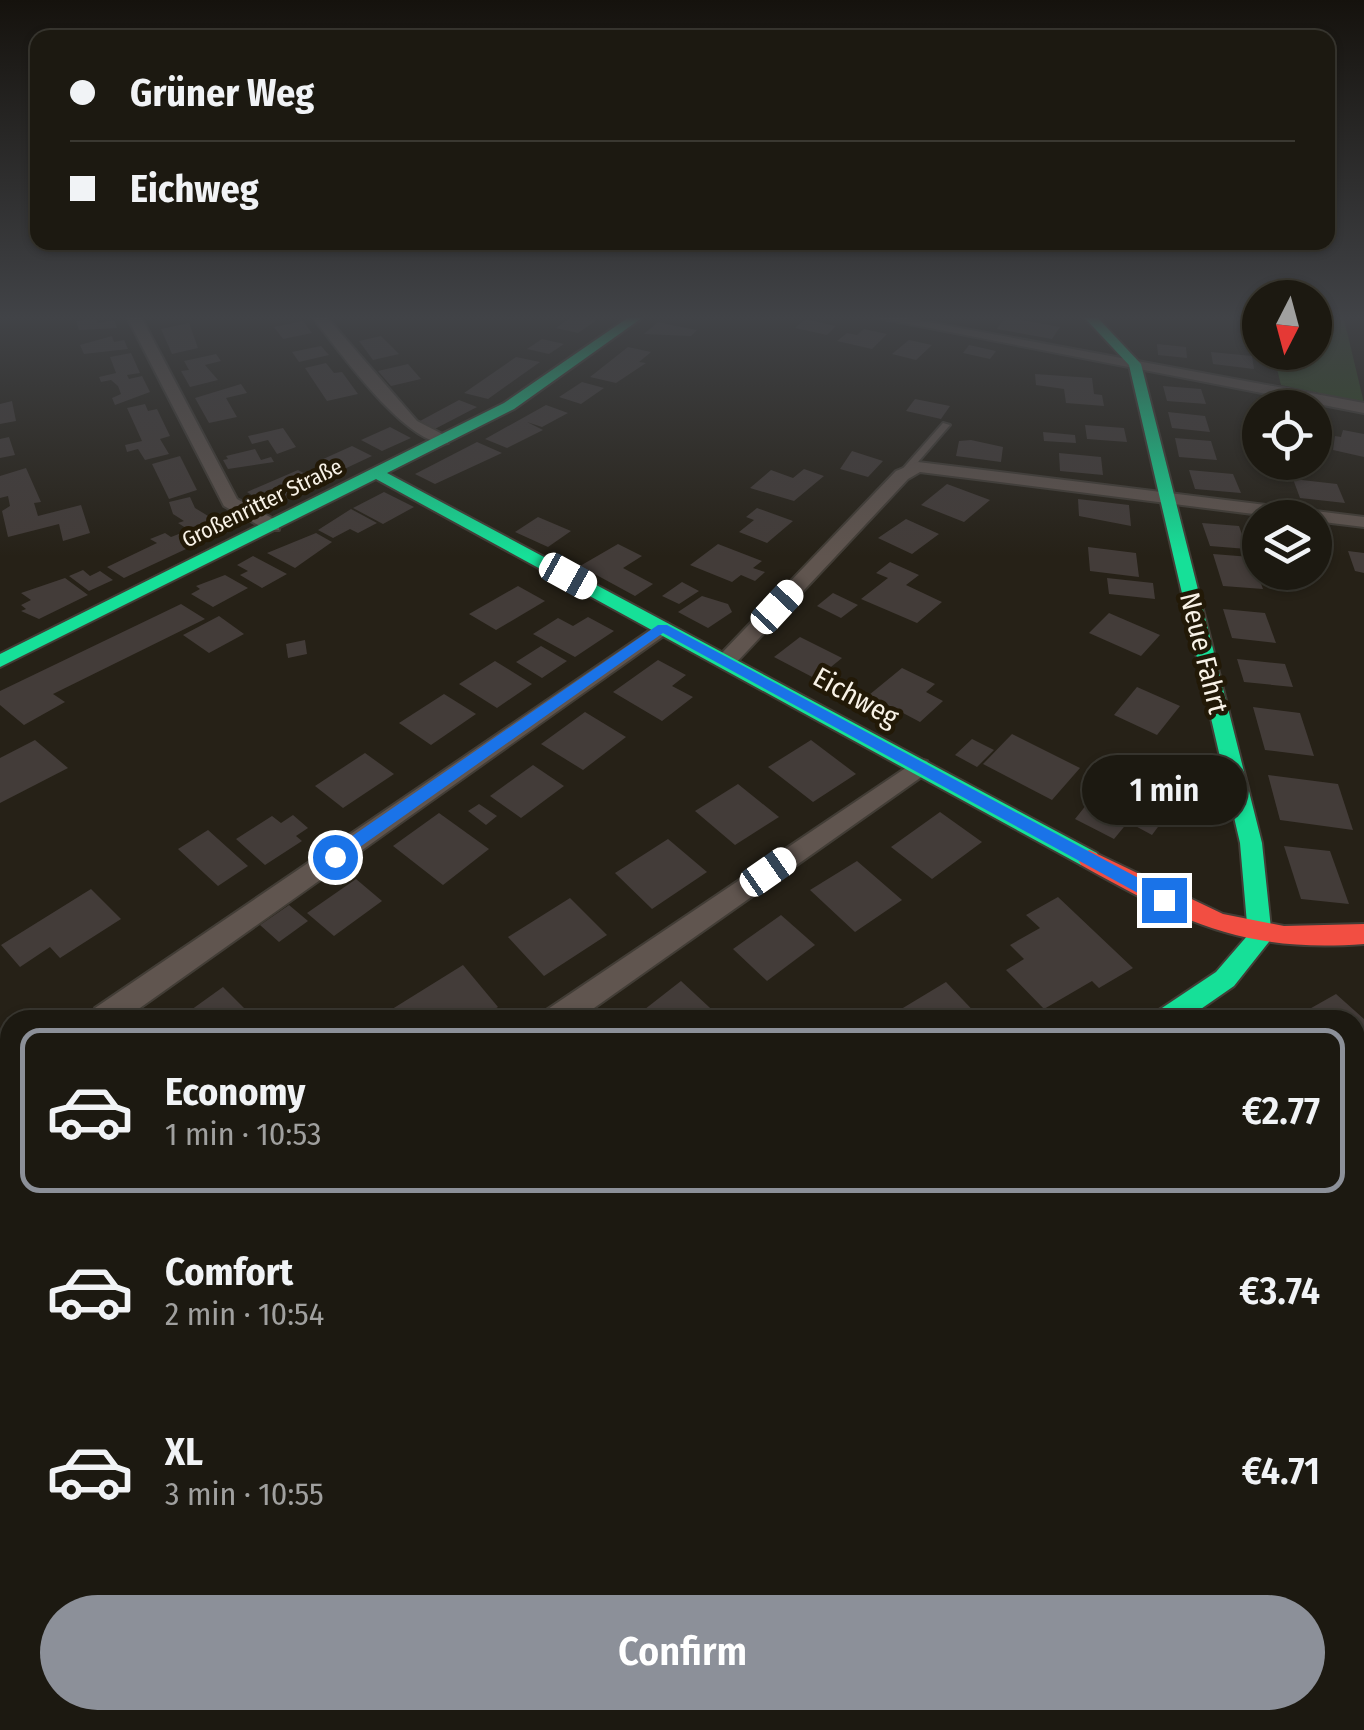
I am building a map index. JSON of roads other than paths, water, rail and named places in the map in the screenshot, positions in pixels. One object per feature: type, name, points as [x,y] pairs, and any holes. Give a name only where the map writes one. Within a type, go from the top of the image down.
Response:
[{"type":"street","points":[[175,396],[230,502],[273,526]]},
{"type":"street","points":[[387,396],[411,424],[442,440]]},
{"type":"street","name":"Großenritter Straße","points":[[0,661],[378,474],[524,396]]},
{"type":"street","name":"Neue Fahrt","points":[[1142,396],[1251,843],[1260,938]]},
{"type":"street","points":[[1300,396],[1364,408]]},
{"type":"street","points":[[727,660],[902,474],[918,467],[1364,522]]},
{"type":"street","name":"Eichweg","points":[[378,474],[1198,918],[1260,938],[1311,940],[1364,934]]},
{"type":"street","points":[[116,1010],[662,628]]},
{"type":"street","points":[[569,1010],[919,767]]},
{"type":"street","points":[[1180,1010],[1225,979],[1260,938]]},
{"type":"lane","points":[[902,474],[946,424]]}]
